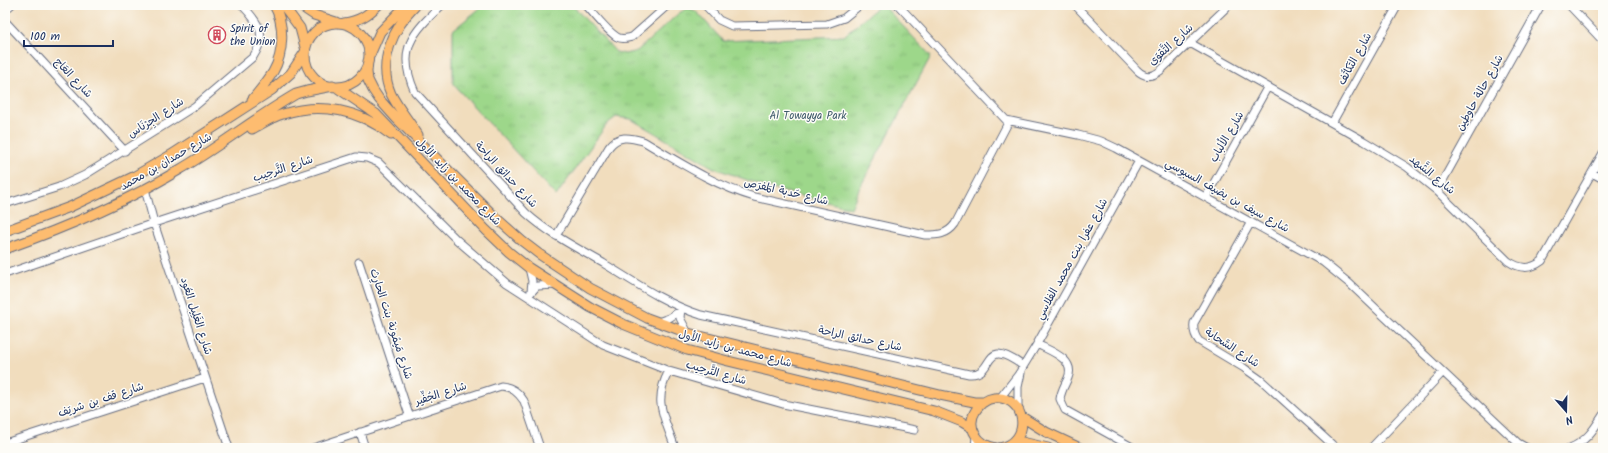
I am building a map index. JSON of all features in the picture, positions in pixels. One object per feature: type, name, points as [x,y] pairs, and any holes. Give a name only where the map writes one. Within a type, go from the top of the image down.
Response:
[{"type":"main road","points":[[246,107],[273,72],[279,59],[282,35],[278,15],[274,5]]},
{"type":"main road","points":[[283,5],[300,28],[307,67],[313,76],[322,83],[335,86],[346,85],[355,81],[362,74],[380,32],[406,5]]},
{"type":"main road","points":[[299,5],[318,16],[355,28],[363,36],[368,47],[368,60]]},
{"type":"main road","points":[[305,50],[312,34],[318,29],[329,24],[343,23],[360,19],[369,14],[378,5]]},
{"type":"main road","points":[[416,5],[402,21],[389,45],[386,57],[388,84],[397,105],[440,162]]},
{"type":"main road","name":"شارع حمدان بن محمد","points":[[5,231],[70,207],[135,176],[171,155],[272,90],[294,69],[305,50]]},
{"type":"main road","name":"شارع محمد بن زايد الأول","points":[[368,60],[368,80],[379,99],[440,162],[494,216],[539,254],[590,288],[658,322],[688,334],[940,395],[974,402],[984,402]]},
{"type":"main road","name":"شارع حمدان بن محمد","points":[[5,249],[76,222],[145,189],[216,148],[296,94],[335,86]]},
{"type":"main road","name":"شارع محمد بن زايد الأول","points":[[335,86],[376,114],[486,230],[529,268],[590,307],[623,324],[687,350],[934,411],[962,422],[974,432]]},
{"type":"main road","points":[[216,148],[281,114],[293,111],[328,108],[356,114],[384,130],[429,170]]},
{"type":"main road","points":[[1048,448],[1022,442],[997,448],[989,447],[981,443],[974,432],[972,420],[974,413],[978,406],[984,402],[1000,398],[1013,404],[1020,413],[1046,432],[1080,448]]},
{"type":"main road","points":[[1011,444],[1017,439],[1021,432],[1022,425],[1020,413]]},
{"type":"street","points":[[5,10],[11,5]]},
{"type":"street","name":"شارع الجِرْنَاس","points":[[5,204],[72,181],[125,151],[196,106],[253,57],[260,43],[260,30],[255,18],[242,5]]},
{"type":"street","name":"شارع حدائق الراحة","points":[[442,5],[415,32],[410,44],[406,56],[411,84],[415,92],[526,213],[538,224],[556,236],[680,309],[701,315],[969,374],[977,375],[981,372],[990,357],[998,354],[1005,354],[1024,366]]},
{"type":"street","points":[[586,5],[612,33],[618,38],[625,39],[632,37],[668,5]]},
{"type":"street","points":[[705,5],[719,20],[732,26],[827,24],[844,18],[860,5]]},
{"type":"street","points":[[898,5],[993,107],[1009,121]]},
{"type":"street","name":"شارع التَّقوَى","points":[[1075,5],[1142,75],[1148,76],[1155,75],[1229,5]]},
{"type":"street","name":"شارع التَكاتُف","points":[[1332,123],[1398,5]]},
{"type":"street","name":"شارع حالة حاوطين","points":[[1437,191],[1542,5]]},
{"type":"street","points":[[1569,5],[1603,41]]},
{"type":"street","name":"شارع العَاج","points":[[5,21],[125,151]]},
{"type":"street","name":"شارع الشَّهد","points":[[1190,43],[1407,167],[1437,191],[1516,266],[1525,268],[1535,266],[1542,261],[1603,153]]},
{"type":"street","name":"شارع الألباب","points":[[1206,197],[1267,88]]},
{"type":"street","name":"شارع حَدبة المَفرَص","points":[[556,236],[614,141],[630,137],[643,141],[718,184],[734,191],[754,197],[925,235],[942,235],[951,229],[955,224],[1009,121]]},
{"type":"street","name":"شارع سيف بن يضيف السبوسي","points":[[1009,121],[1072,133],[1101,141],[1308,253],[1336,272],[1443,372],[1516,445],[1527,448]]},
{"type":"street","name":"شارع التَّرحِيب","points":[[5,274],[154,223],[356,157],[363,157],[379,163],[462,245],[507,283],[530,293],[603,345],[669,371],[783,404],[915,430]]},
{"type":"street","name":"شارع عفرا بنت محمد الفلاسي","points":[[1000,398],[1024,366],[1037,344],[1139,161]]},
{"type":"street","points":[[1592,173],[1603,179]]},
{"type":"street","name":"شارع الغَلِيل العُود","points":[[145,189],[154,223],[229,448]]},
{"type":"street","name":"شارع السَّحابة","points":[[1251,222],[1194,323],[1193,328],[1195,336],[1199,342],[1244,368],[1265,383],[1336,448]]},
{"type":"street","name":"شارع مَيمُونة بنت الحارِث","points":[[359,262],[410,416]]},
{"type":"street","points":[[529,268],[532,281],[530,293]]},
{"type":"street","points":[[530,293],[537,286],[556,286]]},
{"type":"street","points":[[658,322],[669,318],[680,309]]},
{"type":"street","points":[[680,309],[680,318],[688,334]]},
{"type":"street","points":[[1037,344],[1065,360],[1069,366],[1069,374],[1060,399],[1064,410],[1134,448]]},
{"type":"street","name":"شارع عفرا بنت محمد الفلاسي","points":[[1020,413],[1018,387],[1024,366]]},
{"type":"street","points":[[669,371],[663,382],[660,400],[661,408],[675,448]]},
{"type":"street","points":[[1371,448],[1443,372]]},
{"type":"street","name":"شارع قف بن شريَف","points":[[5,443],[205,378]]},
{"type":"street","name":"شارع الجُفِّير","points":[[313,448],[493,388],[508,387],[520,394],[524,401],[540,448]]},
{"type":"street","points":[[1583,448],[1603,415]]},
{"type":"street","points":[[360,432],[366,448]]},
{"type":"street","points":[[974,432],[974,448]]},
{"type":"street","points":[[1570,448],[1589,437]]},
{"type":"green space","name":"Al Towayya Park","points":[[484,5],[572,5],[616,52],[625,54],[637,51],[679,13],[688,8],[696,11],[723,41],[844,36],[880,5],[883,5],[931,56],[859,189],[851,208],[769,188],[714,168],[631,119],[616,117],[607,124],[556,196],[453,84],[453,30]]},
{"type":"place","name":"Spirit of the Union","points":[[217,35]]}]
